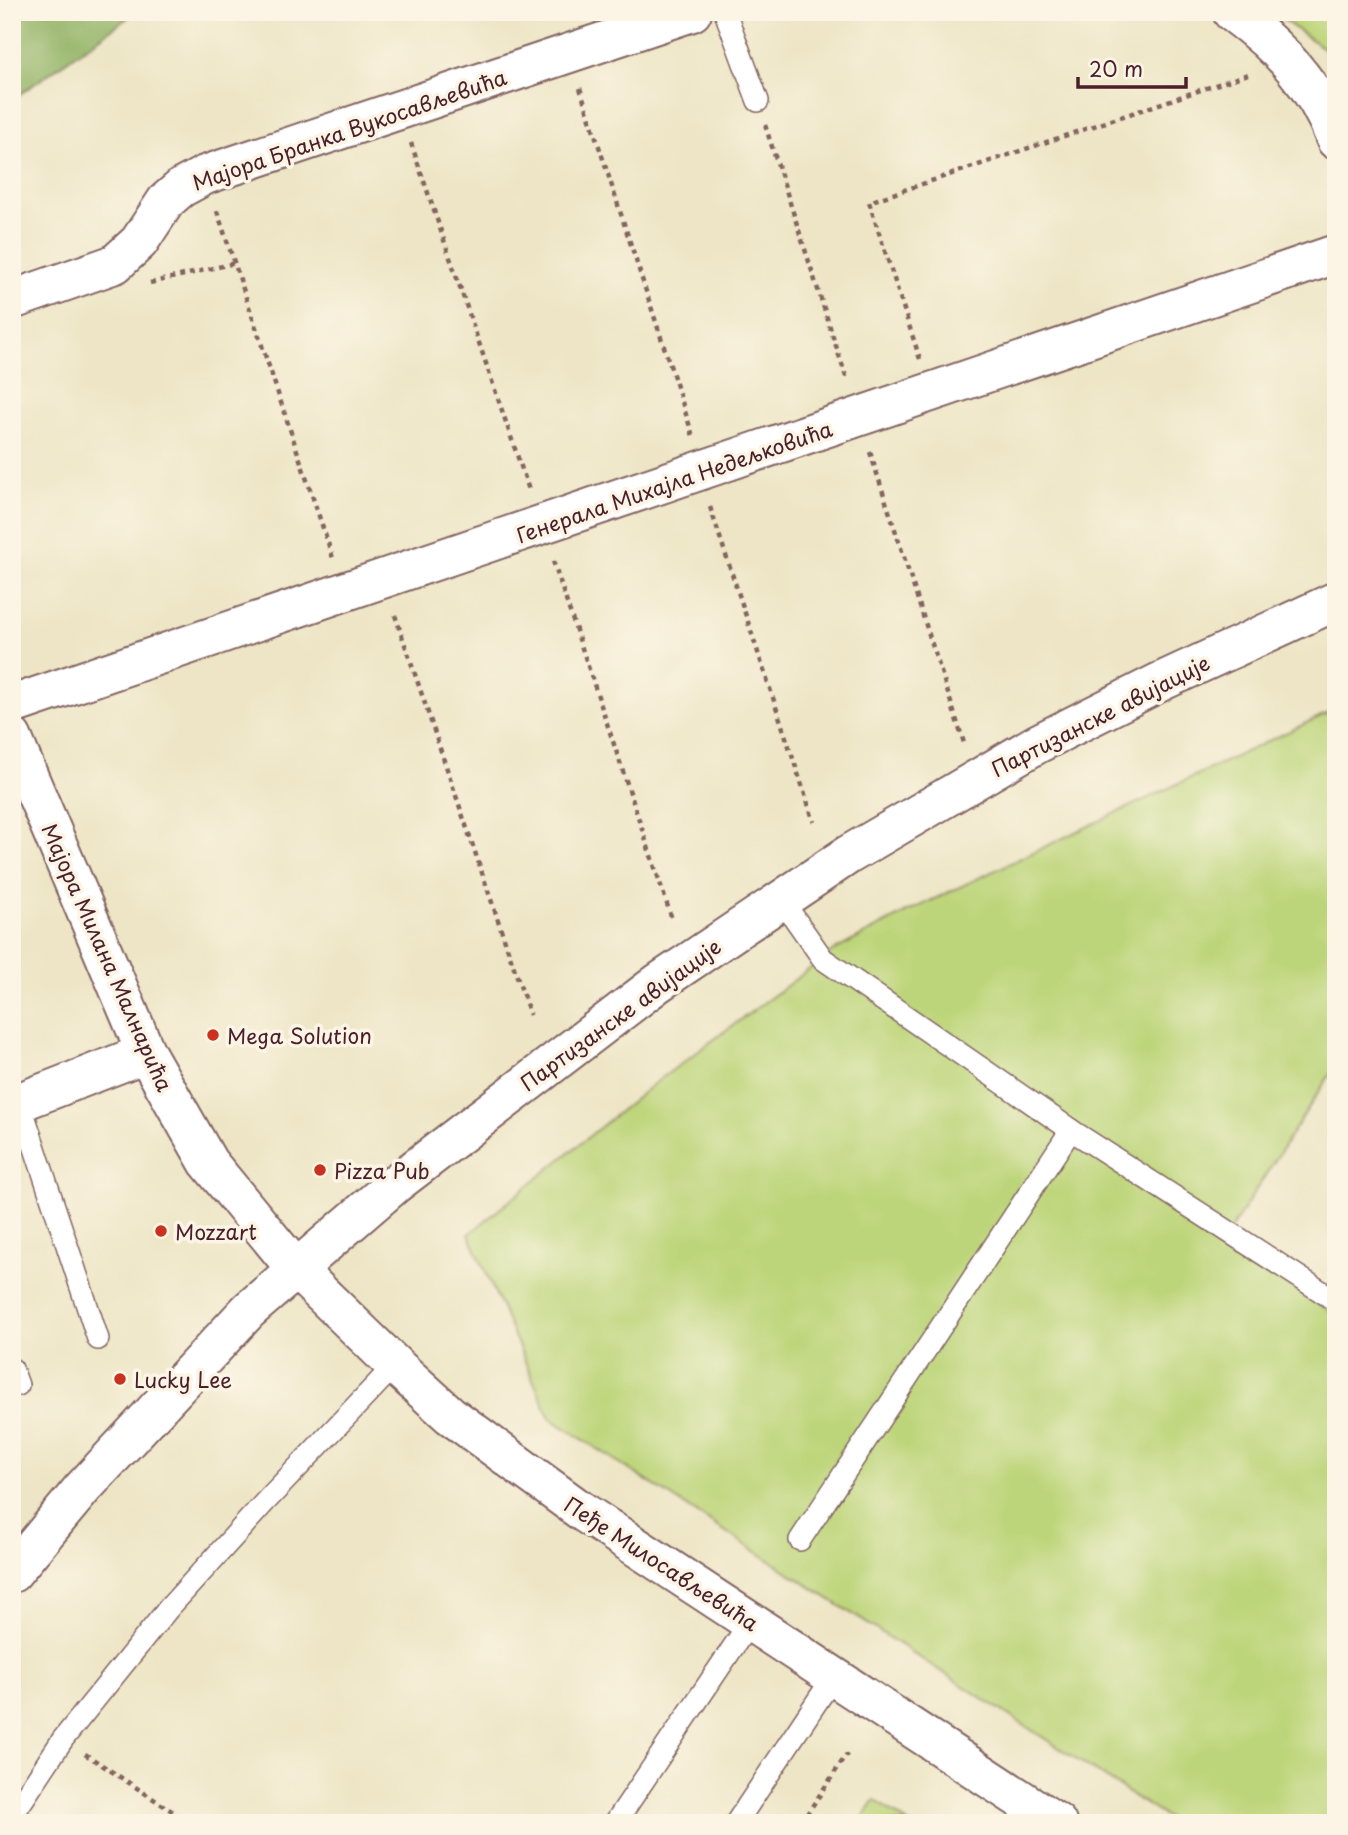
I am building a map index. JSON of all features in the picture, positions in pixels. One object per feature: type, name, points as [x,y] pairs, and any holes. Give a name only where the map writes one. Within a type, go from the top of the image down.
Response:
[{"type":"street","points":[[1232,12],[1257,30],[1289,60],[1320,103],[1336,140]]},
{"type":"street","name":"Мајора Бранка Вукосављевића","points":[[12,300],[115,264],[139,242],[166,201],[181,188],[205,175],[681,14]]},
{"type":"street","name":"Генерала Михајла Недељковића","points":[[12,705],[1336,254]]},
{"type":"street","name":"Партизанске авијације","points":[[12,1573],[82,1489],[203,1357],[295,1268],[394,1185],[555,1060],[688,962],[848,855],[970,783],[1096,713],[1336,601]]},
{"type":"street","name":"Мајора Милана Малнарића","points":[[12,737],[146,1053],[208,1161],[295,1268]]},
{"type":"street","points":[[16,1104],[146,1053]]},
{"type":"street","name":"Пеђе Милосављевића","points":[[295,1268],[450,1415],[518,1466],[580,1510],[1057,1823]]},
{"type":"lane","points":[[725,12],[758,101]]},
{"type":"lane","points":[[781,900],[822,959],[1070,1130],[1336,1301]]},
{"type":"lane","points":[[16,1104],[98,1339]]},
{"type":"lane","points":[[800,1540],[1070,1130]]},
{"type":"lane","points":[[12,1816],[62,1739],[168,1609],[395,1365]]},
{"type":"lane","points":[[615,1823],[750,1622]]},
{"type":"lane","points":[[736,1823],[834,1676]]},
{"type":"path","points":[[569,52],[814,822]]},
{"type":"path","points":[[931,394],[869,202],[1289,60]]},
{"type":"path","points":[[758,101],[962,735],[970,783]]},
{"type":"path","points":[[400,109],[672,919]]},
{"type":"path","points":[[205,175],[345,592]]},
{"type":"path","points":[[115,264],[143,285],[235,263]]},
{"type":"path","points":[[383,579],[530,1015]]},
{"type":"path","points":[[62,1739],[190,1823]]},
{"type":"path","points":[[802,1823],[847,1754]]},
{"type":"green space","points":[[12,12],[136,12],[20,94],[12,96]]},
{"type":"green space","points":[[1272,12],[1336,12],[1336,57]]},
{"type":"green space","points":[[1336,709],[1336,1065],[1222,1243],[1336,1315],[1336,1823],[1175,1823],[550,1418],[469,1234],[651,1086],[835,950],[907,912]]},
{"type":"green space","points":[[875,1800],[908,1823],[859,1823]]},
{"type":"place","name":"Mega Solution","points":[[213,1035]]},
{"type":"place","name":"Pizza Pub","points":[[320,1170]]},
{"type":"place","name":"Mozzart","points":[[161,1231]]},
{"type":"place","name":"Lucky Lee","points":[[120,1379]]}]
